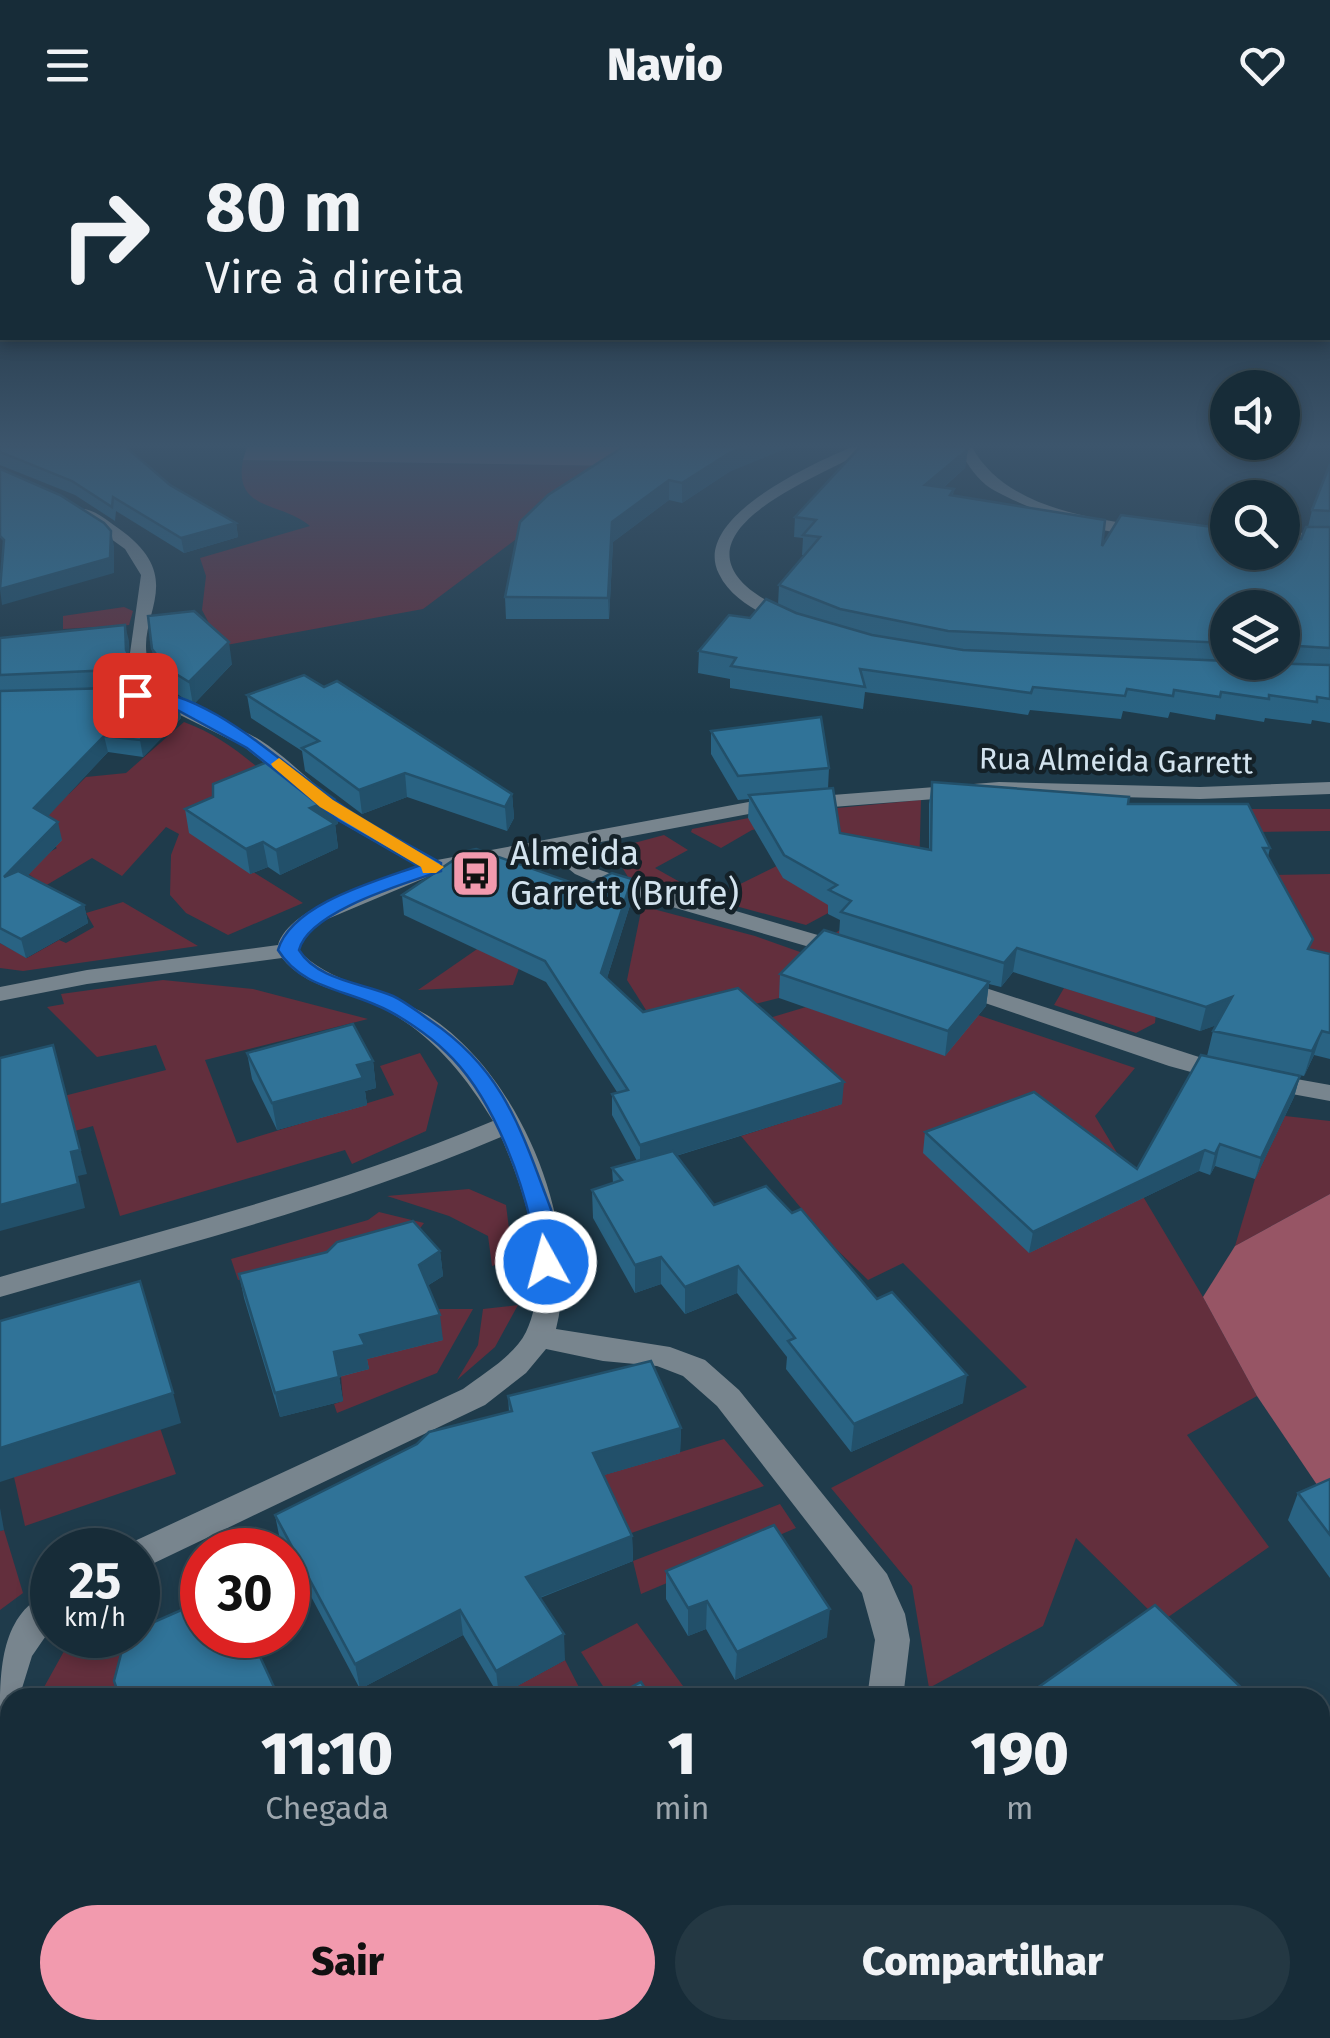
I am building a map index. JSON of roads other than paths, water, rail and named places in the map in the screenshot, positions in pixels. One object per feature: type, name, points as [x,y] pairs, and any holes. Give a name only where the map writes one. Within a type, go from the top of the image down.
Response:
[{"type":"street","points":[[117,536],[142,560],[148,592],[137,638],[138,653],[144,673],[160,694],[254,744],[344,816],[434,867]]},
{"type":"street","points":[[727,536],[720,558],[728,579],[747,598],[807,628]]},
{"type":"street","points":[[1300,537],[1330,538]]},
{"type":"street","points":[[127,696],[160,694]]},
{"type":"street","name":"Rua Almeida Garrett","points":[[288,950],[292,936],[310,918],[434,867],[754,807],[924,791],[1061,788],[1200,793],[1330,788]]},
{"type":"street","points":[[555,847],[582,870],[615,883],[860,954]]},
{"type":"street","points":[[0,994],[288,950],[297,964],[318,977],[388,1002],[454,1046],[492,1094],[508,1124],[544,1225],[548,1298],[539,1337],[515,1365],[474,1396],[160,1545]]},
{"type":"street","points":[[940,980],[1178,1061],[1330,1094]]},
{"type":"street","points":[[0,1286],[325,1192],[428,1158],[508,1124]]},
{"type":"street","points":[[539,1337],[604,1350],[659,1355],[694,1368],[728,1398],[874,1584],[890,1615],[895,1650],[887,1688]]},
{"type":"street","points":[[3,1688],[8,1665],[30,1633]]},
{"type":"place","name":"Almeida Garrett (Brufe)","points":[[475,873]]}]
